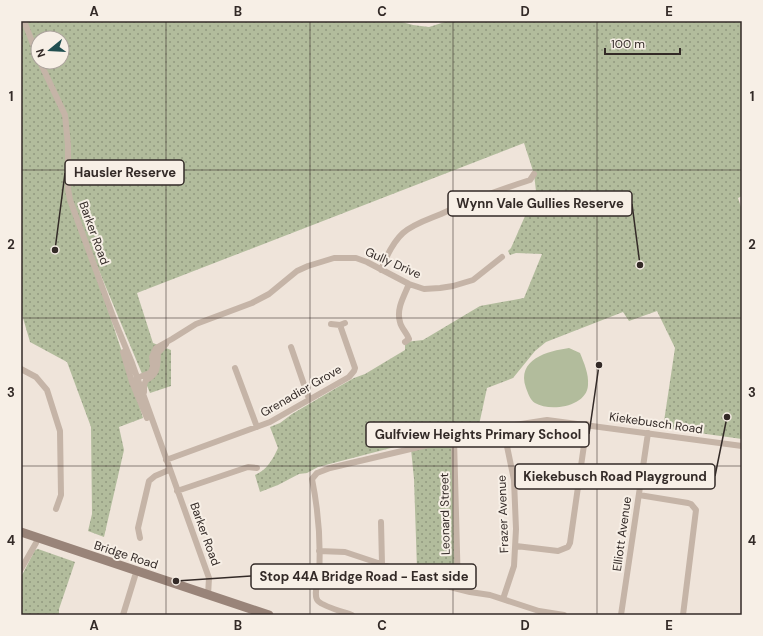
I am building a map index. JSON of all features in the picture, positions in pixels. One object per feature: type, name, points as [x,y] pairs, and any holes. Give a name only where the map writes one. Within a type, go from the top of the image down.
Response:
[{"type":"main road","name":"Bridge Road","points":[[21,532],[37,540],[136,574],[269,615]]},
{"type":"main road","name":"Bridge Road","points":[[21,538],[37,540]]},
{"type":"main road","name":"Bridge Road","points":[[208,597],[252,615]]},
{"type":"street","points":[[24,21],[30,36]]},
{"type":"street","name":"Barker Road","points":[[44,70],[66,115],[68,189],[70,200],[137,378],[209,578],[208,597]]},
{"type":"street","points":[[381,270],[396,241],[404,232],[419,223],[485,195],[534,179]]},
{"type":"street","name":"Gully Drive","points":[[137,378],[150,373],[153,366],[153,352],[156,348],[196,324],[252,303],[268,294],[297,272],[308,266],[334,258],[346,257],[367,262],[409,284],[424,289],[453,286],[473,280],[502,257]]},
{"type":"street","points":[[405,342],[409,339],[400,322],[399,313],[400,304],[409,284]]},
{"type":"street","name":"Barker Road","points":[[114,319],[137,395],[166,460]]},
{"type":"street","name":"Grenadier Grove","points":[[166,460],[257,427],[285,414],[349,377],[355,368],[343,324],[331,324]]},
{"type":"street","name":"Gully Drive","points":[[144,398],[144,385],[146,380],[157,371],[158,353],[168,342]]},
{"type":"street","points":[[291,347],[309,400]]},
{"type":"street","points":[[235,368],[257,427]]},
{"type":"street","points":[[21,369],[36,377],[47,390],[60,431],[62,495],[56,509]]},
{"type":"street","points":[[137,378],[134,381],[137,395]]},
{"type":"street","name":"Kiekebusch Road","points":[[318,551],[318,511],[312,479],[317,473],[330,468],[503,427],[547,420],[587,424],[742,446]]},
{"type":"street","points":[[516,546],[558,551],[568,547],[587,424]]},
{"type":"street","name":"Frazer Avenue","points":[[503,427],[514,480],[516,529],[514,566],[503,599]]},
{"type":"street","name":"Elliott Avenue","points":[[622,615],[648,433]]},
{"type":"street","name":"Leonard Street","points":[[454,439],[458,589]]},
{"type":"street","points":[[177,491],[248,467],[257,468]]},
{"type":"street","points":[[140,538],[138,528],[149,480],[169,470]]},
{"type":"street","points":[[638,495],[692,504],[696,510],[683,615]]},
{"type":"street","points":[[381,522],[382,564]]},
{"type":"street","points":[[21,569],[37,540]]},
{"type":"street","points":[[352,615],[318,601],[316,595],[319,573],[318,551],[345,552],[458,589],[490,595],[539,612],[564,615]]},
{"type":"street","points":[[123,615],[136,574]]},
{"type":"green space","points":[[21,21],[24,21],[30,36],[30,70],[70,70],[70,30],[30,31],[26,21],[398,21],[429,27],[448,21],[742,21],[742,196],[738,198],[742,210],[742,439],[663,428],[675,348],[657,311],[629,321],[623,312],[546,342],[535,351],[513,378],[487,388],[479,425],[318,467],[260,492],[255,475],[263,470],[272,460],[278,448],[270,427],[280,423],[292,414],[338,387],[365,374],[405,350],[405,342],[423,340],[480,306],[524,298],[542,254],[516,253],[510,255],[508,251],[511,248],[536,191],[534,174],[524,143],[137,293],[153,343],[171,350],[171,386],[150,393],[78,220],[143,418],[119,427],[124,450],[104,537],[88,531],[92,514],[91,427],[67,362],[30,342],[21,311]]},
{"type":"green space","points":[[569,348],[580,353],[588,377],[586,392],[575,403],[567,406],[549,407],[533,402],[526,388],[524,378],[530,363],[544,354]]},
{"type":"green space","points":[[454,439],[458,583],[417,569],[414,479],[411,449]]},
{"type":"green space","points":[[38,549],[75,562],[59,609],[59,615],[21,615],[21,577],[35,550]]},
{"type":"place","name":"Hausler Reserve","points":[[55,250]]},
{"type":"place","name":"Wynn Vale Gullies Reserve","points":[[640,265]]},
{"type":"place","name":"Gulfview Heights Primary School","points":[[599,365]]},
{"type":"place","name":"Kiekebusch Road Playground","points":[[727,417]]},
{"type":"place","name":"Stop 44A Bridge Road - East side","points":[[176,581]]}]
